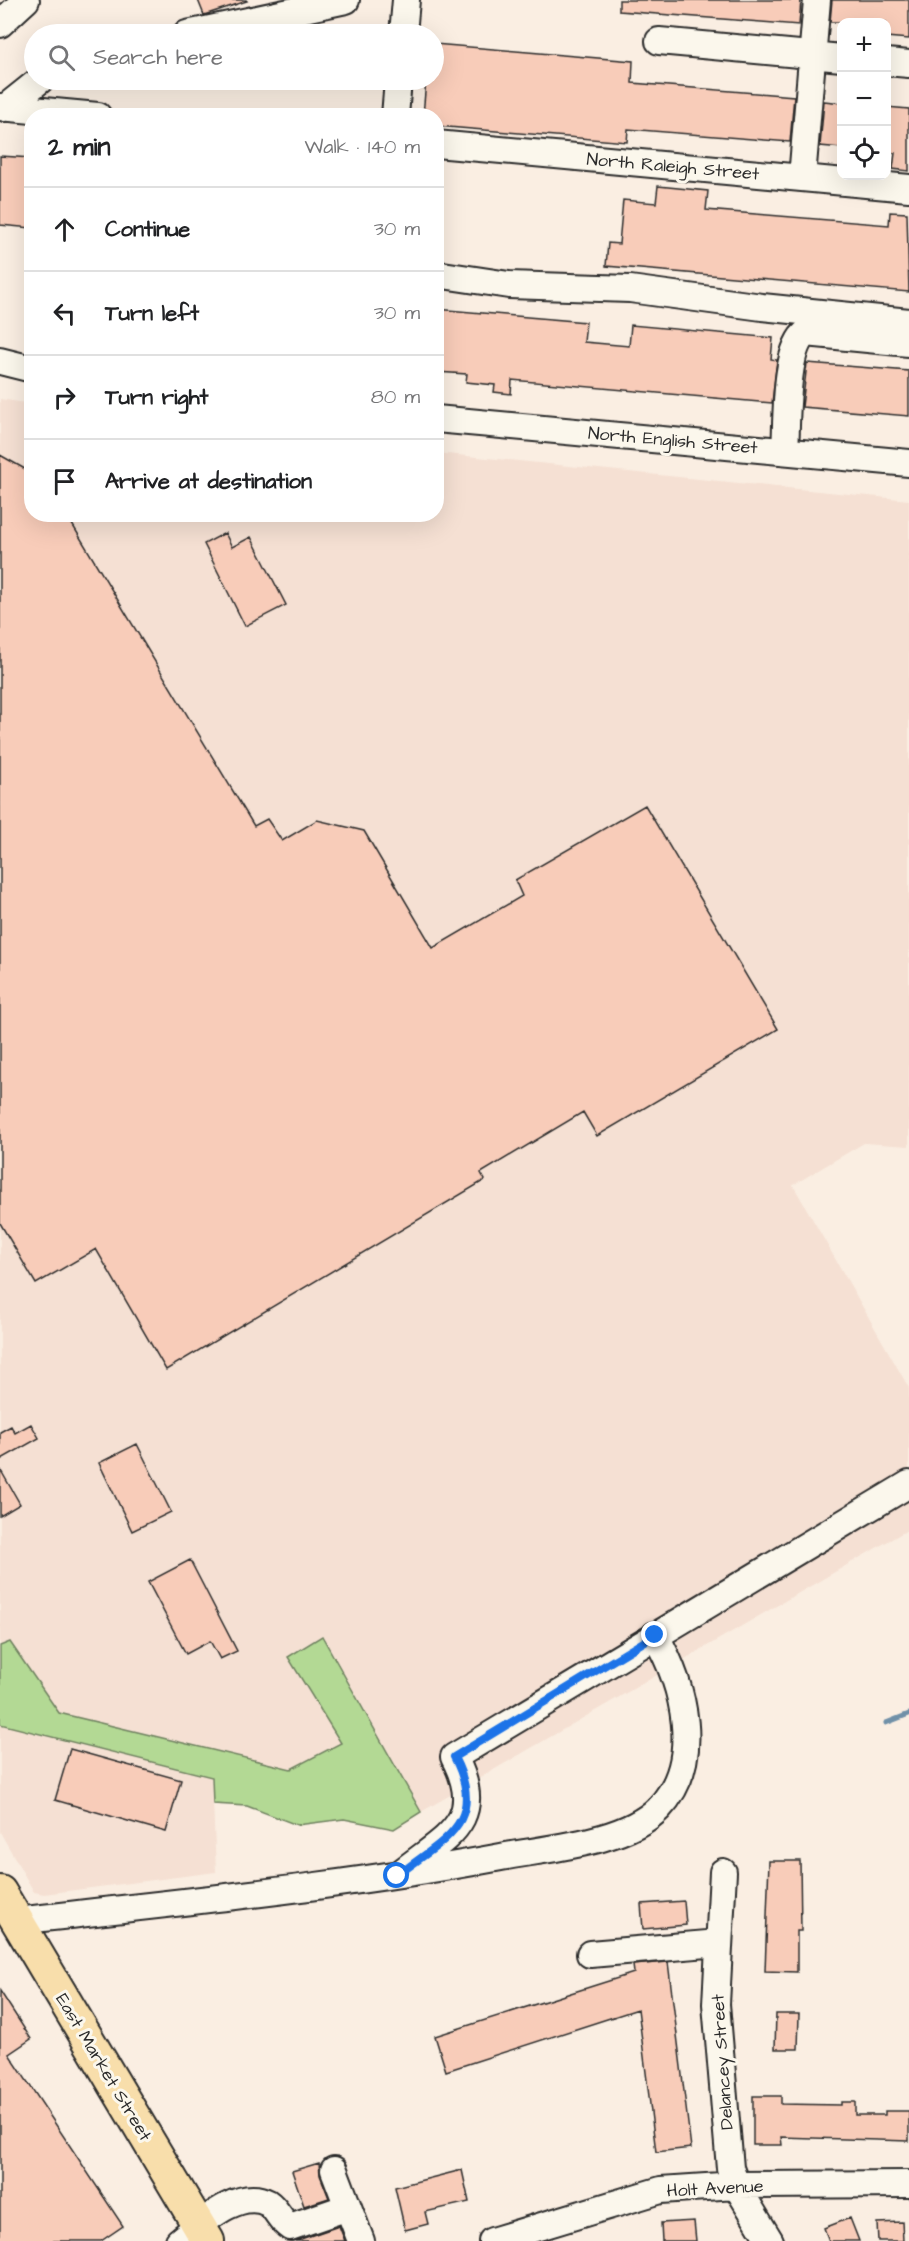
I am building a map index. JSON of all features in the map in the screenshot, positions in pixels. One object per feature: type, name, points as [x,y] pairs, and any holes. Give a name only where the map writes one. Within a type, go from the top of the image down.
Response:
[{"type":"main road","name":"East Market Street","points":[[6,1906],[195,2236]]},
{"type":"street","points":[[0,24],[26,0]]},
{"type":"street","points":[[234,24],[346,0]]},
{"type":"street","points":[[404,24],[406,0]]},
{"type":"street","points":[[802,178],[816,0]]},
{"type":"street","points":[[659,41],[837,58]]},
{"type":"street","points":[[891,62],[909,64]]},
{"type":"street","points":[[3,107],[26,90]]},
{"type":"street","points":[[395,108],[397,90]]},
{"type":"street","points":[[3,107],[24,109]]},
{"type":"street","name":"North Raleigh Street","points":[[444,145],[909,188]]},
{"type":"street","points":[[444,275],[509,285],[630,289],[762,307],[909,322]]},
{"type":"street","points":[[785,451],[790,373],[794,346],[799,338],[806,333],[909,343]]},
{"type":"street","points":[[0,361],[24,367]]},
{"type":"street","name":"North English Street","points":[[444,420],[909,463]]},
{"type":"street","points":[[397,1876],[444,1842],[460,1825],[466,1796],[463,1774],[454,1757],[909,1484]]},
{"type":"street","points":[[6,1906],[397,1876],[586,1841],[637,1824],[658,1808],[676,1785],[684,1754],[685,1718],[669,1660],[655,1635]]},
{"type":"street","name":"Delancey Street","points":[[723,1872],[716,2004],[730,2168],[736,2185],[770,2241]]},
{"type":"street","points":[[590,1954],[719,1943]]},
{"type":"street","points":[[334,2170],[361,2241]]},
{"type":"street","name":"Holt Avenue","points":[[495,2240],[661,2190],[736,2185],[909,2184]]},
{"type":"street","points":[[195,2236],[231,2204],[253,2198],[270,2204],[282,2222],[290,2227],[348,2207]]},
{"type":"shaded area","points":[[0,399],[24,403],[24,522],[444,522],[444,454],[909,500],[909,1146],[864,1143],[793,1185],[909,1388],[909,1529],[421,1812],[322,1636],[288,1657],[341,1743],[291,1769],[59,1713],[10,1642],[0,1646]]},
{"type":"shaded area","points":[[0,1724],[212,1777],[216,1872],[44,1894],[34,1892],[0,1832]]},
{"type":"green space","points":[[322,1636],[421,1812],[394,1829],[344,1819],[297,1825],[247,1806],[213,1804],[212,1777],[0,1724],[0,1646],[10,1642],[59,1713],[291,1769],[341,1743],[288,1657]]},
{"type":"building","points":[[198,0],[246,0],[247,1],[204,15]]},
{"type":"building","points":[[619,0],[801,0],[799,25],[619,11]]},
{"type":"building","points":[[832,0],[909,0],[909,39],[891,37],[891,18],[837,18],[837,22],[830,22]]},
{"type":"building","points":[[444,45],[633,61],[632,83],[794,96],[790,142],[628,129],[627,142],[444,127],[444,108],[424,108],[425,90],[444,90]]},
{"type":"building","points":[[824,101],[837,102],[837,148],[820,146]]},
{"type":"building","points":[[891,107],[909,109],[909,171],[893,169],[895,153],[891,153]]},
{"type":"building","points":[[0,156],[24,158],[24,227],[0,225]]},
{"type":"building","points":[[658,186],[708,191],[706,210],[889,225],[890,212],[907,213],[909,292],[606,266],[608,243],[619,244],[623,200],[656,203]]},
{"type":"building","points":[[444,310],[586,322],[584,342],[629,346],[631,325],[773,338],[771,359],[777,360],[772,403],[512,380],[511,394],[494,392],[495,385],[466,382],[467,374],[444,373]]},
{"type":"building","points":[[807,363],[909,371],[909,416],[802,407]]},
{"type":"building","points":[[0,455],[24,468],[24,522],[71,522],[254,826],[267,819],[282,841],[317,820],[364,831],[433,948],[522,896],[515,880],[645,805],[778,1029],[597,1136],[583,1112],[481,1173],[485,1180],[166,1370],[96,1249],[36,1284],[0,1223]]},
{"type":"building","points":[[225,533],[232,547],[251,537],[286,605],[245,626],[204,544]]},
{"type":"building","points":[[31,1424],[39,1438],[0,1460],[0,1432],[11,1426],[15,1433]]},
{"type":"building","points":[[137,1444],[171,1512],[132,1531],[99,1463]]},
{"type":"building","points":[[0,1469],[20,1504],[0,1516]]},
{"type":"building","points":[[190,1560],[237,1651],[220,1659],[210,1641],[186,1654],[148,1582]]},
{"type":"building","points":[[70,1749],[181,1780],[166,1832],[55,1800]]},
{"type":"building","points":[[769,1861],[800,1861],[801,1931],[797,1931],[797,1972],[765,1971]]},
{"type":"building","points":[[684,1901],[686,1925],[643,1929],[641,1904]]},
{"type":"building","points":[[668,1962],[691,2148],[656,2152],[638,2009],[446,2071],[435,2036],[634,1973],[633,1965]]},
{"type":"building","points":[[0,1991],[31,2039],[9,2054],[123,2226],[101,2241],[0,2241]]},
{"type":"building","points":[[776,2014],[799,2014],[798,2049],[775,2049]]},
{"type":"building","points":[[753,2096],[781,2096],[781,2104],[841,2105],[841,2102],[855,2102],[855,2115],[885,2115],[885,2111],[909,2111],[909,2141],[781,2137],[782,2145],[753,2145]]},
{"type":"building","points":[[319,2163],[320,2175],[329,2198],[304,2206],[292,2171]]},
{"type":"building","points":[[462,2170],[469,2202],[425,2212],[428,2224],[405,2230],[395,2187]]},
{"type":"building","points":[[850,2218],[859,2241],[829,2241],[824,2228]]},
{"type":"building","points":[[694,2221],[696,2241],[662,2241],[661,2223]]},
{"type":"building","points":[[902,2222],[903,2241],[878,2241],[877,2223]]},
{"type":"building","points":[[339,2226],[345,2241],[295,2241]]},
{"type":"waterway","points":[[886,1723],[909,1714]]},
{"type":"route","points":[[397,1876],[420,1857],[444,1842],[460,1825],[466,1796],[463,1774],[454,1757],[655,1635]]}]
